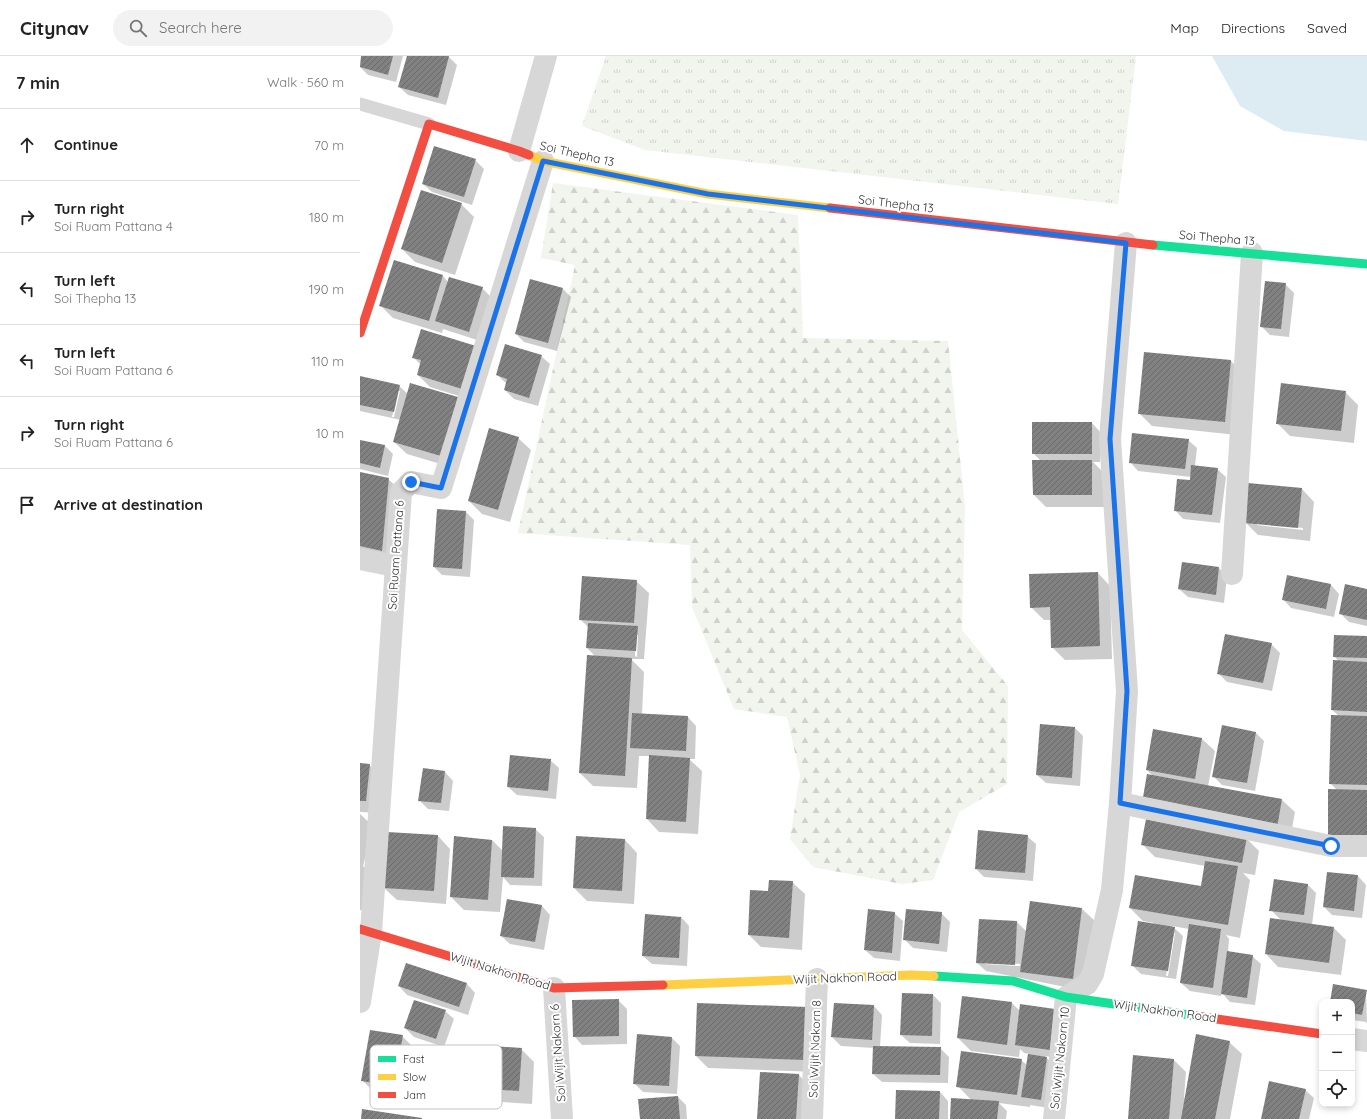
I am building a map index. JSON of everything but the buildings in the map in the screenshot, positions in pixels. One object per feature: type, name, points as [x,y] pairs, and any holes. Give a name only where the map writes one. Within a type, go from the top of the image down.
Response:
[{"type":"street","points":[[519,151],[546,56]]},
{"type":"street","points":[[360,333],[429,124]]},
{"type":"street","name":"Soi Thepha 13","points":[[429,124],[519,151],[543,161],[708,194],[1126,243],[1367,264]]},
{"type":"street","name":"Soi Ruam Pattana 6","points":[[360,1002],[401,492],[411,482],[441,488],[543,161]]},
{"type":"street","points":[[1066,997],[1087,984],[1093,974],[1112,890],[1120,803],[1127,691],[1110,439],[1126,243]]},
{"type":"street","points":[[1232,574],[1252,253]]},
{"type":"street","points":[[360,559],[395,566]]},
{"type":"street","points":[[1120,803],[1331,846],[1367,846]]},
{"type":"street","name":"Wijit Nakhon Road","points":[[366,930],[554,988],[912,975],[1012,981],[1066,997],[1319,1034]]},
{"type":"street","name":"Soi Wijit Nakorn 8","points":[[812,1119],[817,979]]},
{"type":"street","name":"Soi Wijit Nakorn 6","points":[[554,988],[562,1119]]},
{"type":"street","name":"Soi Wijit Nakorn 10","points":[[1054,1119],[1066,997]]},
{"type":"street","points":[[1355,1039],[1367,1041]]},
{"type":"lane","points":[[360,104],[429,124]]},
{"type":"green space","points":[[606,56],[1136,56],[1118,204],[645,150],[582,126]]},
{"type":"green space","points":[[553,183],[798,215],[803,338],[948,341],[965,507],[962,630],[1008,686],[1007,784],[959,812],[933,880],[902,884],[813,867],[790,839],[800,775],[787,717],[734,709],[692,607],[690,545],[518,533],[575,265],[541,258]]},
{"type":"shaded area","points":[[1212,56],[1367,56],[1367,141],[1284,131],[1240,106]]},
{"type":"traffic: fast","points":[[1153,245],[1367,264]]},
{"type":"traffic: fast","points":[[934,976],[1013,981],[1066,997],[1196,1016]]},
{"type":"traffic: slow","points":[[529,155],[543,161],[708,194],[830,208]]},
{"type":"traffic: slow","points":[[663,985],[911,975],[934,976]]},
{"type":"traffic: jam","points":[[360,333],[429,124],[529,155]]},
{"type":"traffic: jam","points":[[830,208],[1153,245]]},
{"type":"traffic: jam","points":[[360,929],[554,988],[663,985]]},
{"type":"traffic: jam","points":[[1196,1016],[1319,1034]]},
{"type":"route","points":[[411,482],[441,488],[543,161],[708,194],[1126,243],[1110,439],[1127,691],[1120,803],[1331,846]]}]
